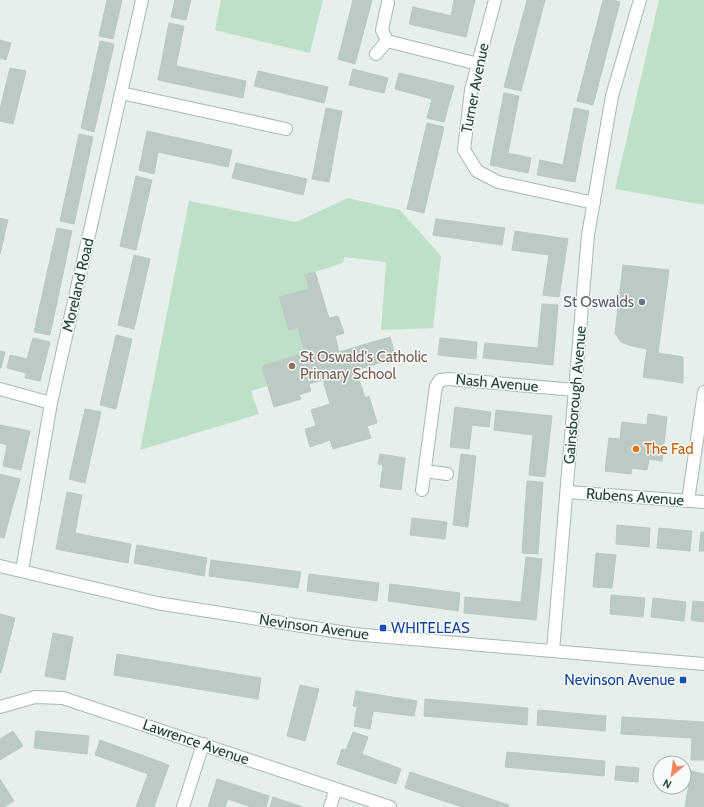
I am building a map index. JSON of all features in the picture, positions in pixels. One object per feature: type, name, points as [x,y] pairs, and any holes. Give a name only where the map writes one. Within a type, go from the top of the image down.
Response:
[{"type":"street","name":"Moreland Road","points":[[22,571],[51,403],[142,0]]},
{"type":"street","name":"Turner Avenue","points":[[495,0],[472,90],[464,150],[477,171],[498,182],[594,203]]},
{"type":"street","name":"Gainsborough Avenue","points":[[553,651],[588,235],[612,96],[640,0]]},
{"type":"street","points":[[387,41],[382,30],[388,2]]},
{"type":"street","points":[[387,41],[478,64]]},
{"type":"street","points":[[376,54],[387,41]]},
{"type":"street","points":[[121,93],[286,129]]},
{"type":"street","name":"Nash Avenue","points":[[422,490],[436,386],[440,380],[449,379],[575,390]]},
{"type":"street","points":[[0,389],[51,403]]},
{"type":"street","points":[[688,501],[704,392]]},
{"type":"street","points":[[425,471],[447,474]]},
{"type":"street","name":"Rubens Avenue","points":[[567,492],[704,502]]},
{"type":"street","name":"Nevinson Avenue","points":[[0,566],[157,603],[353,634],[704,664]]},
{"type":"street","name":"Lawrence Avenue","points":[[0,707],[36,697],[63,698],[390,807]]},
{"type":"street","points":[[183,807],[203,744]]},
{"type":"street","points":[[330,807],[336,789]]},
{"type":"green space","points":[[221,0],[323,0],[310,53],[215,30]]},
{"type":"green space","points":[[659,0],[704,0],[704,205],[615,189]]},
{"type":"green space","points":[[348,198],[400,210],[441,256],[433,328],[381,330],[386,262],[344,257],[343,263],[305,275],[309,289],[280,297],[289,330],[298,327],[305,353],[262,366],[268,386],[251,391],[259,414],[140,450],[189,201],[296,222]]},
{"type":"building","points":[[107,0],[122,0],[113,39],[99,36]]},
{"type":"building","points":[[175,0],[191,0],[186,20],[171,17]]},
{"type":"building","points":[[353,0],[372,0],[355,64],[338,59]]},
{"type":"building","points":[[454,0],[475,0],[466,37],[409,24],[413,7],[451,16]]},
{"type":"building","points":[[527,0],[545,0],[521,91],[504,87]]},
{"type":"building","points":[[603,0],[620,2],[593,105],[577,101]]},
{"type":"building","points":[[169,23],[184,26],[176,66],[246,81],[243,98],[158,80]]},
{"type":"building","points":[[0,40],[11,43],[6,60],[0,58]]},
{"type":"building","points":[[100,41],[114,44],[94,132],[81,128]]},
{"type":"building","points":[[10,68],[26,71],[13,124],[0,121],[0,109]]},
{"type":"building","points":[[353,69],[388,78],[384,93],[349,85]]},
{"type":"building","points":[[258,71],[328,87],[324,103],[254,86]]},
{"type":"building","points":[[399,73],[454,86],[444,122],[427,118],[432,99],[395,89]]},
{"type":"building","points":[[504,93],[519,96],[508,153],[531,158],[528,173],[490,165]]},
{"type":"building","points":[[326,108],[342,111],[329,182],[312,179]]},
{"type":"building","points":[[574,108],[589,111],[575,182],[537,175],[540,160],[563,165]]},
{"type":"building","points":[[427,123],[444,127],[424,213],[407,209]]},
{"type":"building","points":[[147,131],[232,150],[228,167],[158,152],[154,174],[139,170]]},
{"type":"building","points":[[79,134],[93,137],[74,224],[60,221]]},
{"type":"building","points":[[236,163],[307,179],[303,195],[232,178]]},
{"type":"building","points":[[136,176],[152,180],[136,250],[120,246]]},
{"type":"building","points":[[0,218],[8,220],[0,254]]},
{"type":"building","points":[[436,219],[505,228],[502,245],[433,235]]},
{"type":"building","points":[[57,228],[72,231],[50,335],[34,332]]},
{"type":"building","points":[[515,231],[568,239],[559,297],[543,295],[549,255],[512,250]]},
{"type":"building","points":[[134,255],[150,259],[134,329],[118,325]]},
{"type":"building","name":"St Oswalds","points":[[623,265],[669,270],[658,353],[683,357],[683,383],[643,377],[647,349],[621,342],[615,333]]},
{"type":"building","points":[[315,272],[329,318],[338,316],[344,333],[335,336],[339,352],[390,337],[396,358],[356,370],[365,398],[369,396],[377,423],[367,426],[371,438],[333,449],[330,440],[310,447],[305,429],[316,426],[311,410],[330,404],[323,380],[309,384],[311,391],[299,395],[301,399],[274,407],[262,366],[305,353],[298,327],[289,330],[279,297],[309,289],[305,275]]},
{"type":"building","points":[[542,304],[558,305],[553,365],[483,358],[485,343],[538,348]]},
{"type":"building","points":[[116,335],[132,339],[116,409],[100,405]]},
{"type":"building","points":[[33,338],[50,342],[40,381],[25,378],[26,373],[7,368],[10,355],[27,359]]},
{"type":"building","points":[[440,338],[477,342],[476,359],[438,355]]},
{"type":"building","points":[[0,351],[5,352],[1,368],[0,368]]},
{"type":"building","points":[[455,407],[491,412],[489,427],[472,425],[469,449],[450,447]]},
{"type":"building","points":[[85,409],[101,412],[85,483],[69,479]]},
{"type":"building","points":[[496,410],[552,416],[545,477],[529,475],[533,435],[494,430]]},
{"type":"building","name":"The Fad","points":[[648,414],[667,417],[662,461],[649,459],[647,470],[632,468],[631,474],[605,471],[609,438],[620,439],[622,422],[647,425]]},
{"type":"building","points":[[0,425],[30,431],[21,470],[3,466],[7,445],[0,443]]},
{"type":"building","points":[[380,454],[405,458],[401,490],[380,487],[383,465],[378,464]]},
{"type":"building","points":[[461,454],[476,456],[468,527],[453,525]]},
{"type":"building","points":[[0,474],[20,479],[4,538],[0,537]]},
{"type":"building","points":[[527,481],[543,482],[538,554],[522,553]]},
{"type":"building","points":[[67,492],[82,495],[75,533],[131,544],[128,563],[56,549]]},
{"type":"building","points":[[412,518],[447,522],[445,539],[410,535]]},
{"type":"building","points":[[617,525],[650,528],[649,547],[616,544]]},
{"type":"building","points":[[659,528],[692,531],[690,551],[657,548]]},
{"type":"building","points":[[701,532],[704,532],[704,551],[699,551]]},
{"type":"building","points":[[137,545],[207,558],[204,576],[134,563]]},
{"type":"building","points":[[596,553],[616,555],[612,588],[593,587]]},
{"type":"building","points":[[526,557],[542,559],[536,620],[464,613],[465,597],[521,602]]},
{"type":"building","points":[[211,560],[301,572],[298,588],[209,576]]},
{"type":"building","points":[[309,574],[379,583],[377,601],[307,591]]},
{"type":"building","points":[[390,584],[460,593],[458,611],[388,601]]},
{"type":"building","points":[[611,595],[645,598],[643,617],[610,614]]},
{"type":"building","points":[[653,598],[686,602],[684,621],[651,617]]},
{"type":"building","points":[[693,601],[704,602],[704,622],[691,620]]},
{"type":"building","points":[[0,614],[15,618],[1,673],[0,673]]},
{"type":"building","points":[[53,633],[73,637],[65,680],[45,676]]},
{"type":"building","points":[[117,654],[261,678],[258,699],[114,675]]},
{"type":"building","points":[[300,685],[319,689],[305,741],[287,736]]},
{"type":"building","points":[[356,691],[417,701],[414,716],[373,711],[370,729],[354,726],[357,707],[353,706]]},
{"type":"building","points":[[425,699],[528,708],[527,725],[424,716]]},
{"type":"building","points":[[538,710],[606,716],[605,731],[537,725]]},
{"type":"building","points":[[622,717],[704,722],[704,760],[692,760],[692,738],[621,734]]},
{"type":"building","points":[[13,731],[23,746],[0,760],[0,739]]},
{"type":"building","points":[[36,731],[89,736],[87,754],[34,748]]},
{"type":"building","points":[[353,732],[368,737],[362,754],[401,769],[396,784],[337,764],[342,749],[346,750]]},
{"type":"building","points":[[100,740],[169,765],[154,807],[136,807],[148,774],[95,755]]},
{"type":"building","points":[[507,752],[605,761],[604,776],[505,767]]},
{"type":"building","points":[[616,766],[639,768],[638,782],[615,780]]},
{"type":"building","points":[[692,771],[704,774],[704,807],[685,807],[687,795],[692,795]]},
{"type":"building","points":[[410,772],[509,805],[508,807],[462,807],[405,788]]},
{"type":"building","points":[[0,779],[14,801],[4,807],[0,807]]},
{"type":"building","points":[[217,779],[269,796],[266,807],[251,807],[228,799],[225,807],[208,807]]},
{"type":"building","points":[[273,797],[303,807],[270,807]]},
{"type":"place","name":"St Oswalds","points":[[642,302]]},
{"type":"place","name":"St Oswald's Catholic Primary School","points":[[292,366]]},
{"type":"place","name":"The Fad","points":[[636,449]]},
{"type":"place","name":"WHITELEAS","points":[[383,628]]},
{"type":"place","name":"Nevinson Avenue","points":[[683,680]]}]
